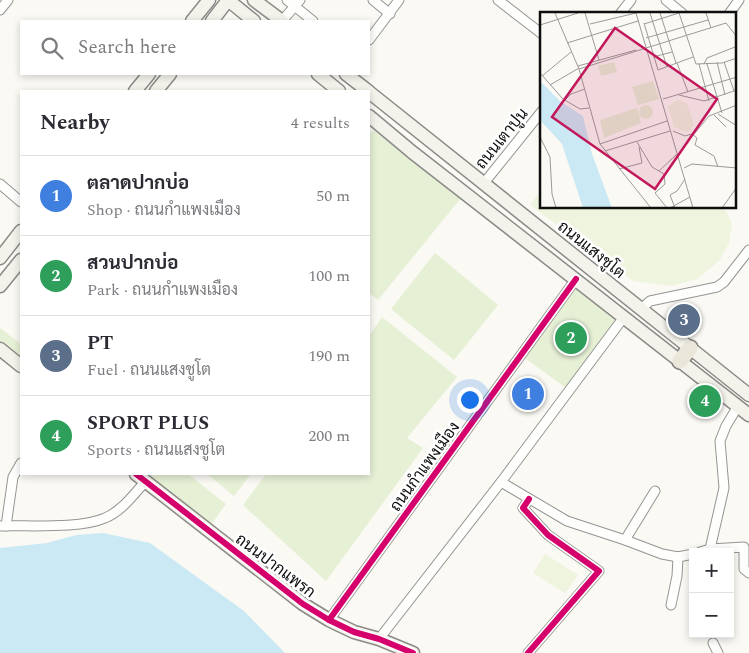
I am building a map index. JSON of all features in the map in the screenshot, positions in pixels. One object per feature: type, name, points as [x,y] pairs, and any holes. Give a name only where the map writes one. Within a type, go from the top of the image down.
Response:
[{"type":"main road","points":[[193,20],[209,0]]},
{"type":"main road","points":[[213,20],[228,0],[253,20]]},
{"type":"main road","points":[[254,0],[281,20]]},
{"type":"main road","points":[[136,90],[148,75]]},
{"type":"main road","points":[[157,90],[169,75]]},
{"type":"main road","points":[[319,75],[339,90]]},
{"type":"main road","points":[[341,90],[349,76]]},
{"type":"main road","name":"ถนนแสงชูโต","points":[[349,76],[367,90]]},
{"type":"main road","name":"ถนนแสงชูโต","points":[[370,93],[749,395]]},
{"type":"main road","name":"ถนนแสงชูโต","points":[[370,117],[749,415]]},
{"type":"main road","points":[[424,161],[437,146]]},
{"type":"main road","points":[[0,258],[20,232]]},
{"type":"main road","points":[[0,286],[20,261]]},
{"type":"main road","points":[[680,361],[690,348]]},
{"type":"main road","points":[[0,349],[20,365]]},
{"type":"main road","name":"ถนนปากแพรก","points":[[141,478],[303,604],[329,620],[354,632],[379,639],[414,653]]},
{"type":"street","points":[[0,10],[8,0]]},
{"type":"street","points":[[287,0],[297,3],[312,20]]},
{"type":"street","points":[[372,0],[390,14]]},
{"type":"street","points":[[370,39],[399,0]]},
{"type":"street","points":[[498,0],[540,32]]},
{"type":"street","points":[[622,12],[631,0]]},
{"type":"street","points":[[666,0],[681,12]]},
{"type":"street","points":[[730,12],[739,0]]},
{"type":"street","points":[[283,20],[297,3]]},
{"type":"street","name":"ถนนเตาปูน","points":[[484,184],[540,113]]},
{"type":"street","points":[[0,184],[20,201]]},
{"type":"street","points":[[641,309],[650,301],[718,287],[747,254]]},
{"type":"street","name":"ถนนกำแพงเมือง","points":[[329,620],[576,279]]},
{"type":"street","points":[[379,639],[501,482],[624,317]]},
{"type":"street","points":[[710,548],[724,488],[720,442],[726,426],[738,406]]},
{"type":"street","points":[[20,466],[13,477],[3,526],[81,524],[105,518],[124,506],[141,478]]},
{"type":"street","points":[[501,482],[567,521],[662,554],[678,557],[689,555]]},
{"type":"street","points":[[626,540],[655,491]]},
{"type":"street","points":[[528,499],[523,508],[548,535],[599,571],[528,653]]},
{"type":"street","points":[[727,548],[744,547],[744,569],[749,573]]},
{"type":"street","points":[[671,605],[677,576],[678,557]]},
{"type":"street","points":[[713,643],[718,653]]},
{"type":"green space","points":[[373,130],[461,198],[378,300],[370,294],[370,134]]},
{"type":"green space","points":[[540,191],[540,209],[725,209],[732,223],[729,243],[720,260],[697,279],[672,286],[633,281],[530,205]]},
{"type":"green space","points":[[435,253],[498,305],[454,360],[391,309]]},
{"type":"green space","points":[[576,289],[616,318],[566,388],[525,358]]},
{"type":"green space","points":[[382,317],[457,377],[407,438],[423,448],[326,581],[243,505],[265,475],[370,475],[370,335]]},
{"type":"green space","points":[[0,328],[20,343],[20,360],[0,345]]},
{"type":"green space","points":[[145,475],[189,475],[226,504],[210,526]]},
{"type":"green space","points":[[208,475],[250,475],[234,496]]},
{"type":"green space","points":[[545,554],[578,575],[565,593],[533,573]]},
{"type":"water","points":[[103,533],[150,543],[244,611],[285,653],[0,653],[0,548],[47,543],[76,535]]},
{"type":"cycle path","points":[[329,620],[576,279]]},
{"type":"cycle path","points":[[137,475],[303,604],[329,620],[354,632],[379,639],[413,653]]},
{"type":"cycle path","points":[[528,653],[599,571],[548,535],[523,508],[529,499]]},
{"type":"place","name":"PT","points":[[684,320]]},
{"type":"place","name":"สวนปากบ่อ","points":[[571,338]]},
{"type":"place","name":"ตลาดปากบ่อ","points":[[528,394]]},
{"type":"place","name":"SPORT PLUS","points":[[705,401]]}]
